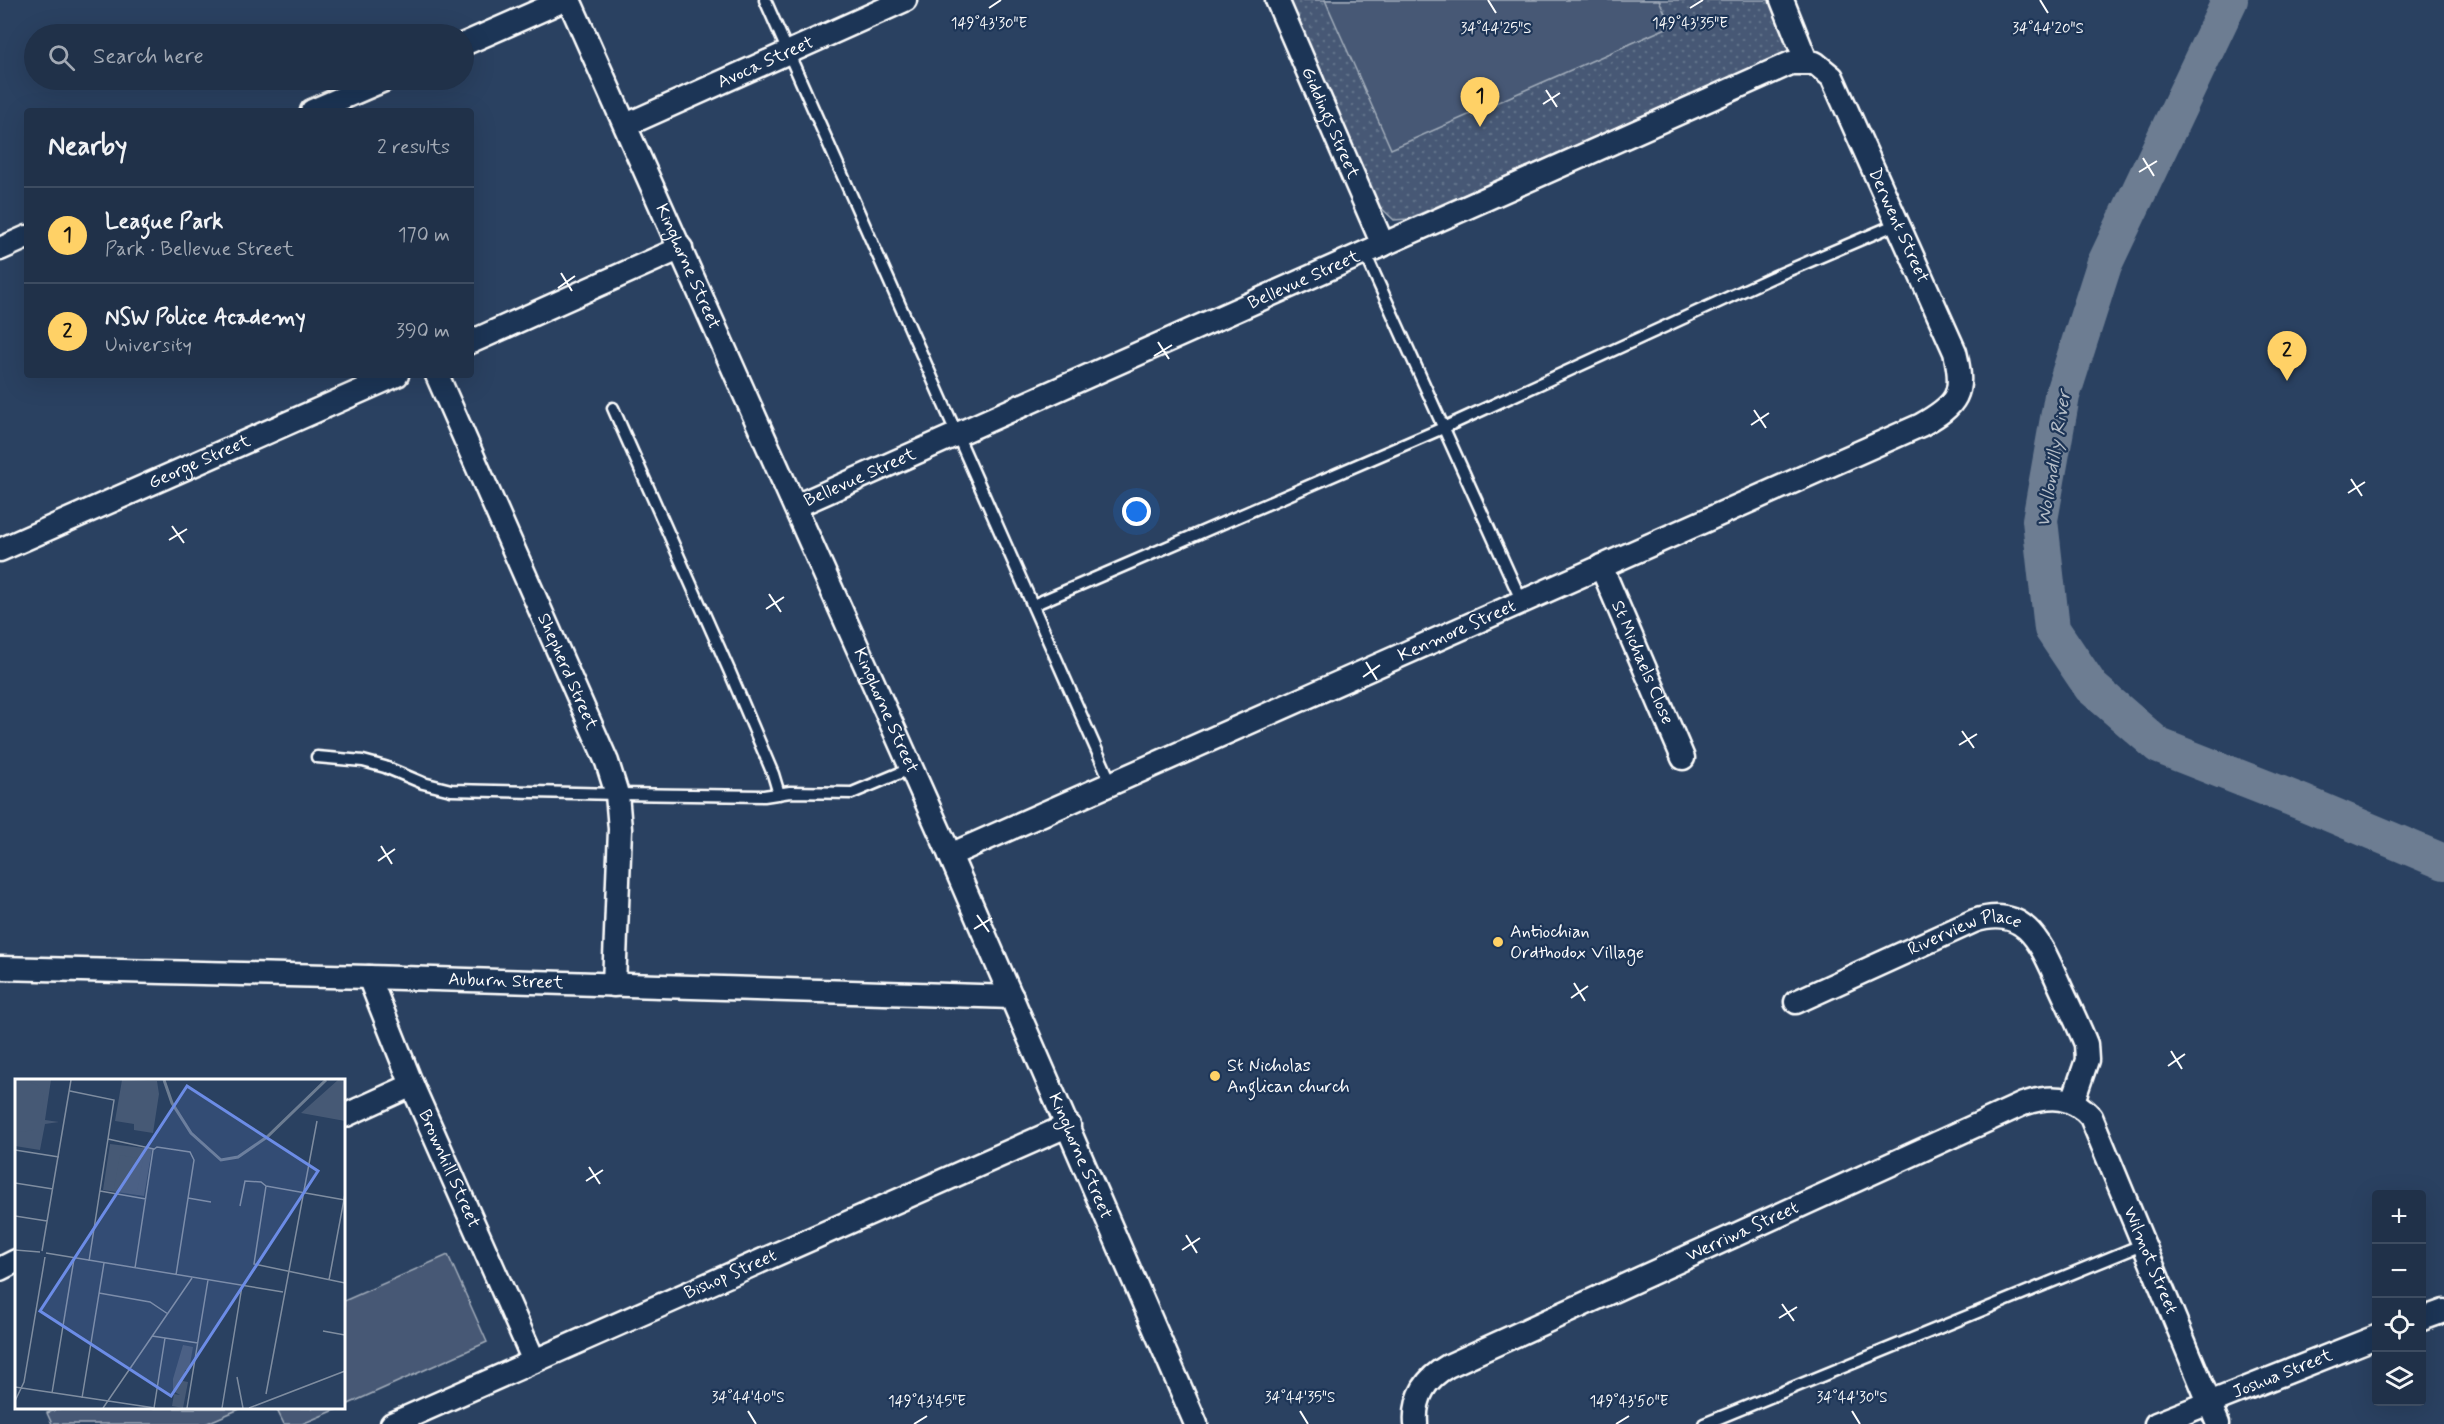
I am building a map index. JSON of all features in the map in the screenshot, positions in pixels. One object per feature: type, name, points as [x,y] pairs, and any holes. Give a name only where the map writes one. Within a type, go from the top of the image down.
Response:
[{"type":"street","points":[[474,40],[564,0]]},
{"type":"street","name":"Kinghorne Street","points":[[568,0],[796,506],[1069,1125],[1191,1422]]},
{"type":"street","name":"Avoca Street","points":[[626,125],[905,0]]},
{"type":"street","name":"Giddings Street","points":[[1277,0],[1374,249]]},
{"type":"street","points":[[1782,0],[1811,63]]},
{"type":"street","name":"Bellevue Street","points":[[796,506],[959,436],[1769,71],[1791,63],[1811,63]]},
{"type":"street","name":"Derwent Street","points":[[1811,63],[1832,77],[1842,96],[1956,352],[1961,375],[1957,397]]},
{"type":"street","points":[[319,108],[361,90]]},
{"type":"street","points":[[0,249],[24,238]]},
{"type":"street","points":[[474,341],[681,248]]},
{"type":"street","name":"George Street","points":[[0,550],[390,378]]},
{"type":"street","name":"Shepherd Street","points":[[438,378],[607,762],[617,794],[620,829],[614,985]]},
{"type":"street","name":"Kenmore Street","points":[[950,855],[1921,425],[1943,413],[1957,397]]},
{"type":"street","name":"St Michaels Close","points":[[1601,566],[1683,758]]},
{"type":"street","name":"Riverview Place","points":[[1796,1002],[1974,921],[1995,917],[2007,918],[2019,923],[2037,938],[2086,1044],[2087,1060],[2073,1101]]},
{"type":"street","name":"Auburn Street","points":[[0,968],[1012,997]]},
{"type":"street","name":"Brownhill Street","points":[[369,977],[412,1086],[534,1361]]},
{"type":"street","points":[[345,1116],[412,1086]]},
{"type":"street","name":"Werriwa Street","points":[[1416,1424],[1417,1399],[1422,1389],[1438,1372],[1448,1366],[2023,1104],[2049,1097],[2073,1101]]},
{"type":"street","name":"Wilmot Street","points":[[2073,1101],[2083,1108],[2097,1128],[2218,1424]]},
{"type":"street","name":"Bishop Street","points":[[392,1424],[1069,1125]]},
{"type":"street","points":[[0,1269],[15,1262]]},
{"type":"street","points":[[2426,1317],[2444,1311]]},
{"type":"street","name":"Joshua Street","points":[[2156,1424],[2372,1339]]},
{"type":"lane","points":[[765,0],[1112,785]]},
{"type":"lane","points":[[1033,605],[1443,428],[1773,277],[1899,223]]},
{"type":"lane","points":[[1374,249],[1443,428],[1522,602]]},
{"type":"lane","points":[[613,408],[734,680],[773,774],[778,794]]},
{"type":"lane","points":[[317,757],[363,761],[385,767],[423,783],[451,790],[617,794],[764,796],[852,793],[912,768]]},
{"type":"lane","points":[[1704,1424],[2144,1244]]},
{"type":"shaded area","points":[[1286,0],[1775,0],[1794,49],[1408,219],[1394,220],[1377,204]]},
{"type":"shaded area","points":[[1325,0],[1659,0],[1671,26],[1391,149]]},
{"type":"shaded area","points":[[448,1255],[487,1342],[345,1406],[345,1301]]},
{"type":"shaded area","points":[[58,1409],[240,1409],[205,1424],[52,1424],[47,1413]]},
{"type":"shaded area","points":[[276,1409],[338,1409],[302,1424],[284,1424]]},
{"type":"waterway","name":"Wollondilly River","points":[[2230,0],[2104,265],[2062,396],[2040,520],[2052,629],[2091,687],[2159,746],[2304,803],[2444,862]]},
{"type":"place","name":"League Park","points":[[1480,127]]},
{"type":"place","name":"NSW Police Academy","points":[[2287,381]]},
{"type":"place","name":"Antiochian Ordthodox Village","points":[[1498,942]]},
{"type":"place","name":"St Nicholas Anglican church","points":[[1215,1076]]}]
